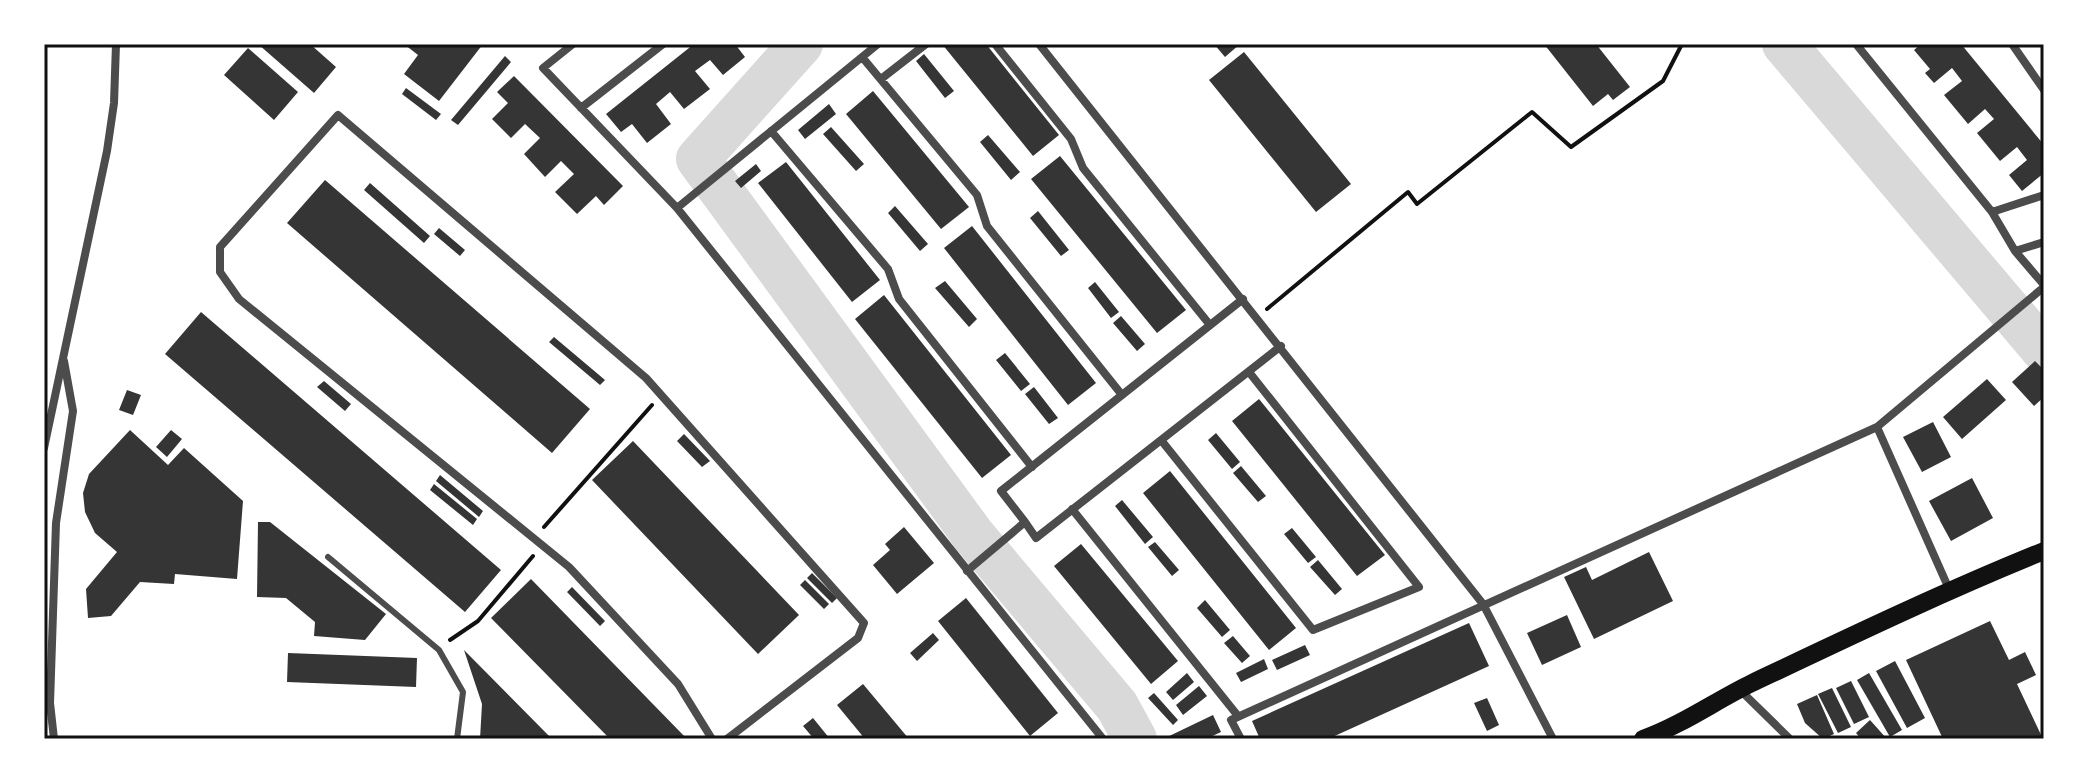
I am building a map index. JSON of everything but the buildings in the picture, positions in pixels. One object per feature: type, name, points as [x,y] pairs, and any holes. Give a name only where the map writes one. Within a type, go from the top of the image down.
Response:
[{"type":"main road","points":[[1643,739],[1673,728],[1740,689],[1949,589],[2044,551]]},
{"type":"street","points":[[44,448],[107,151],[114,103],[116,44]]},
{"type":"street","points":[[573,44],[543,68],[677,208],[1103,739]]},
{"type":"street","points":[[581,108],[663,44]]},
{"type":"street","points":[[677,208],[878,44]]},
{"type":"street","points":[[881,79],[926,44]]},
{"type":"street","points":[[995,44],[1071,139],[1083,168],[1210,325]]},
{"type":"street","points":[[1039,44],[1483,604],[1553,739]]},
{"type":"street","points":[[1241,739],[1231,720],[1238,716],[1877,427],[2029,302],[2044,286],[2015,251],[1992,212],[1856,44]]},
{"type":"street","points":[[2012,44],[2044,90]]},
{"type":"street","points":[[862,57],[977,195],[987,226],[1122,395]]},
{"type":"street","points":[[712,739],[678,684],[569,567],[239,299],[220,272],[220,247],[338,115],[646,378],[864,623],[858,638],[727,739]]},
{"type":"street","points":[[771,131],[888,269],[899,299],[1032,467]]},
{"type":"street","points":[[1992,212],[2044,195]]},
{"type":"street","points":[[2015,251],[2044,242]]},
{"type":"street","points":[[1243,299],[1001,491],[1036,538],[1281,346]]},
{"type":"street","points":[[54,739],[50,703],[56,523],[73,411],[63,356]]},
{"type":"street","points":[[1161,440],[1313,630],[1419,587],[1249,372]]},
{"type":"street","points":[[1877,427],[1949,589]]},
{"type":"street","points":[[1072,509],[1238,716]]},
{"type":"street","points":[[967,571],[1025,522]]},
{"type":"street","points":[[1740,689],[1790,739]]},
{"type":"lane","points":[[328,557],[439,650],[463,692],[462,722],[457,739]]},
{"type":"path","points":[[1258,317],[1408,192],[1417,204],[1532,112],[1571,147],[1663,81],[1682,44]]},
{"type":"path","points":[[439,650],[478,621],[535,554],[535,539],[549,518],[661,394]]},
{"type":"waterway","points":[[801,44],[698,159],[973,535],[1117,706],[1135,739]]},
{"type":"waterway","points":[[1784,44],[2044,351]]}]
